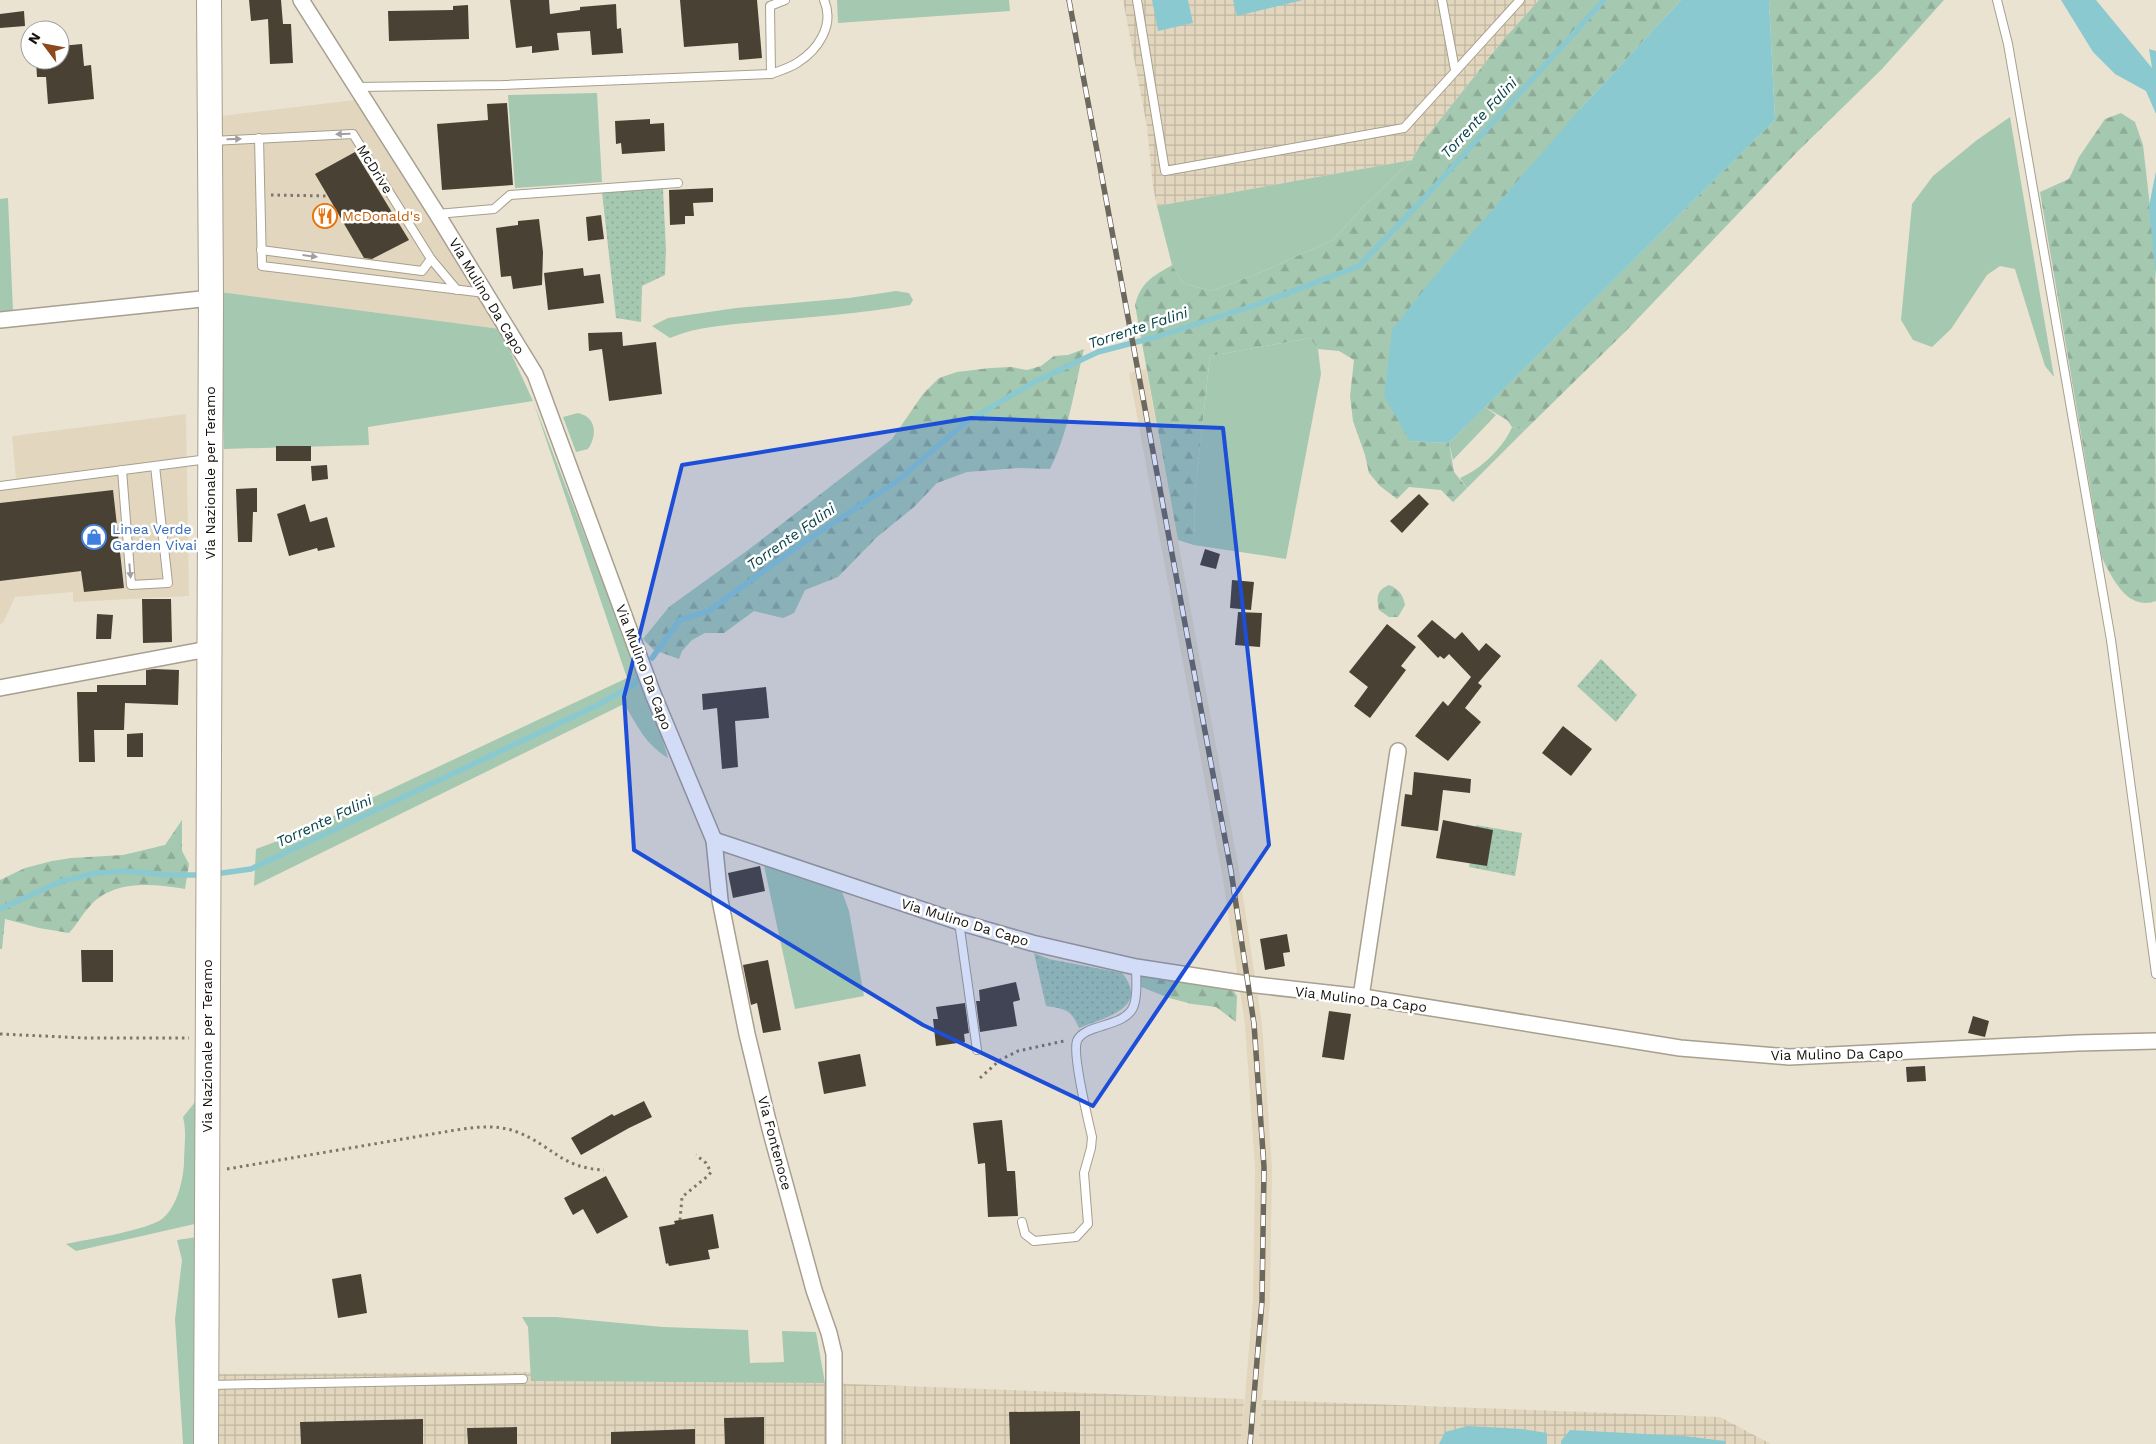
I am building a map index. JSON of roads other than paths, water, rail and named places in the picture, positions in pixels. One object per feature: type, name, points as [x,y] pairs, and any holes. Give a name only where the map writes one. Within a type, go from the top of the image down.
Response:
[{"type":"main road","name":"Via Nazionale per Teramo","points":[[206,1444],[211,298],[210,0]]},
{"type":"street","name":"Via Mulino Da Capo","points":[[301,0],[437,214],[535,374],[653,694],[714,840],[959,922],[1032,943],[1136,967],[1247,984],[1361,996],[1680,1048],[1789,1057],[2156,1040]]},
{"type":"street","points":[[0,320],[211,298]]},
{"type":"street","points":[[0,688],[208,649]]},
{"type":"street","points":[[1361,996],[1398,751]]},
{"type":"street","name":"Via Fontenoce","points":[[714,840],[720,900],[747,1034],[770,1129],[832,1347],[834,1444]]},
{"type":"lane","points":[[771,74],[770,6],[785,0]]},
{"type":"lane","points":[[356,87],[503,85],[771,74],[796,64],[815,48],[824,34],[828,20],[824,0]]},
{"type":"lane","points":[[1137,0],[1165,171],[1404,128],[1520,0]]},
{"type":"lane","points":[[1442,0],[1455,70]]},
{"type":"lane","points":[[1997,0],[2008,44],[2111,640],[2156,974]]},
{"type":"lane","name":"McDrive","points":[[259,138],[353,134],[430,259],[457,290]]},
{"type":"lane","points":[[210,141],[259,138],[262,266],[486,294]]},
{"type":"lane","points":[[437,214],[494,209],[510,196],[678,183]]},
{"type":"lane","points":[[261,250],[422,271],[430,259]]},
{"type":"lane","points":[[0,486],[210,458]]},
{"type":"lane","points":[[122,470],[131,585],[168,583],[155,466]]},
{"type":"lane","points":[[959,922],[977,1050]]},
{"type":"lane","points":[[1022,1222],[1024,1234],[1034,1241],[1076,1237],[1088,1224],[1084,1173],[1092,1137],[1077,1054],[1077,1041],[1082,1034],[1126,1017],[1134,1008],[1136,967]]},
{"type":"lane","points":[[206,1385],[523,1379]]},
{"type":"water","points":[[1152,0],[1188,0],[1193,23],[1158,31]]},
{"type":"water","points":[[1233,0],[1303,0],[1237,16]]},
{"type":"water","points":[[1681,0],[1769,0],[1775,120],[1449,443],[1410,441],[1384,396],[1392,330],[1433,278],[1580,109]]},
{"type":"water","points":[[2061,0],[2096,0],[2152,68],[2149,49],[2156,51],[2156,114],[2146,91],[2115,74],[2093,52]]},
{"type":"water","points":[[2156,171],[2156,279],[2149,206]]},
{"type":"water","points":[[1468,1426],[1522,1429],[1547,1433],[1547,1444],[1439,1444],[1445,1432]]},
{"type":"water","points":[[1570,1430],[1684,1436],[1725,1441],[1726,1444],[1561,1444],[1561,1441]]},
{"type":"waterway","name":"Torrente Falini","points":[[652,658],[680,620],[709,611],[791,551],[897,481],[966,422],[1036,381],[1098,352],[1159,336],[1256,305],[1359,266],[1429,193],[1604,0]]},
{"type":"waterway","name":"Torrente Falini","points":[[215,874],[251,869],[598,705],[634,684],[637,680]]},
{"type":"waterway","name":"Torrente Falini","points":[[0,909],[62,881],[96,873],[128,871],[168,875],[203,875]]},
{"type":"railway","points":[[1069,0],[1231,871],[1254,1024],[1264,1167],[1262,1301],[1250,1444]]},
{"type":"place","name":"McDonald's","points":[[325,216]]},
{"type":"place","name":"Linea Verde Garden Vivai","points":[[94,537]]}]
